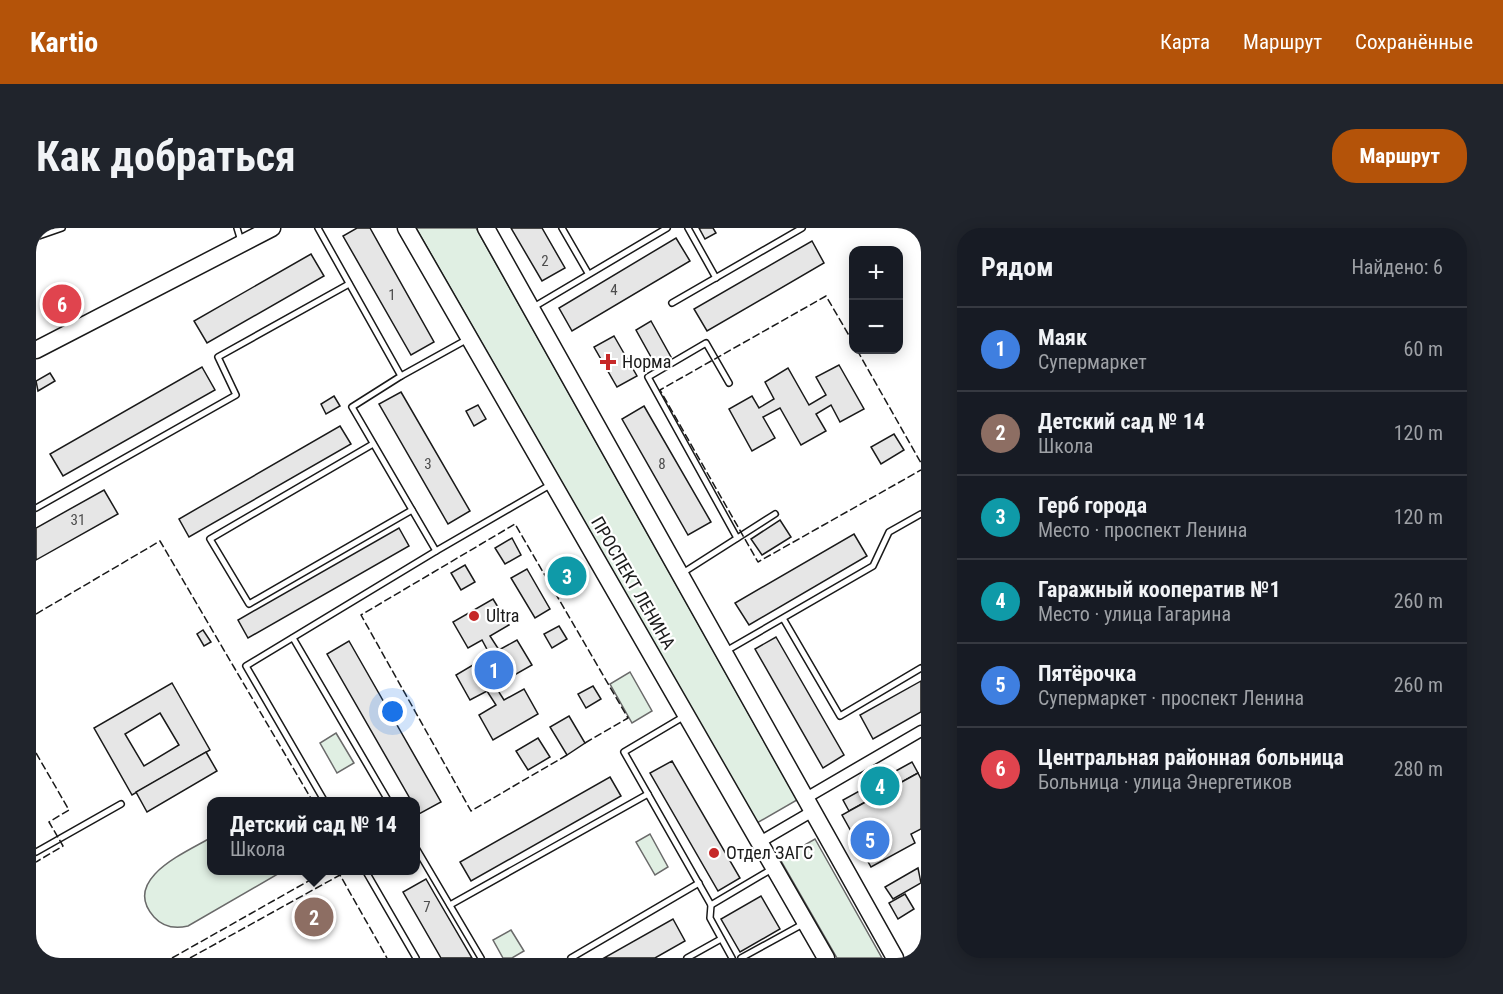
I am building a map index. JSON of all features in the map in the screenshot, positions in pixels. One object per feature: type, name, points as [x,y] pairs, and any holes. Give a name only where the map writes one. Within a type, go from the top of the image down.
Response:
[{"type":"street","points":[[36,350],[240,236],[272,228]]},
{"type":"street","name":"ПРОСПЕКТ ЛЕНИНА","points":[[406,228],[826,958]]},
{"type":"street","points":[[486,228],[895,958]]},
{"type":"street","points":[[758,843],[810,805],[921,731]]},
{"type":"lane","points":[[36,237],[62,228]]},
{"type":"lane","points":[[318,228],[401,376]]},
{"type":"lane","points":[[562,228],[588,273]]},
{"type":"lane","points":[[530,309],[667,228]]},
{"type":"lane","points":[[688,228],[716,278]]},
{"type":"lane","points":[[672,303],[802,228]]},
{"type":"lane","points":[[36,508],[236,395],[218,357],[349,284]]},
{"type":"lane","points":[[436,551],[352,407],[401,376],[469,338]]},
{"type":"lane","points":[[729,383],[706,343],[648,377],[737,538]]},
{"type":"lane","points":[[373,444],[210,539],[249,604],[412,510]]},
{"type":"lane","points":[[323,797],[246,666],[436,551],[554,483]]},
{"type":"lane","points":[[680,574],[775,514]]},
{"type":"lane","points":[[724,652],[784,620],[873,566],[889,532],[921,514]]},
{"type":"lane","points":[[784,620],[840,716],[921,668]]},
{"type":"lane","points":[[293,638],[387,797]]},
{"type":"lane","points":[[686,716],[624,752],[711,905],[710,918],[732,958]]},
{"type":"lane","points":[[450,905],[648,794]]},
{"type":"lane","points":[[36,852],[121,804]]},
{"type":"lane","points":[[420,855],[481,958]]},
{"type":"lane","points":[[711,905],[773,868]]},
{"type":"lane","points":[[368,875],[416,958]]},
{"type":"lane","points":[[571,958],[699,883]]},
{"type":"lane","points":[[741,958],[806,922]]},
{"type":"lane","points":[[687,958],[721,939]]},
{"type":"green space","points":[[416,228],[476,228],[797,800],[757,823]]},
{"type":"green space","points":[[630,672],[652,711],[632,723],[610,684]]},
{"type":"green space","points":[[336,733],[354,763],[337,773],[320,743]]},
{"type":"green space","points":[[650,834],[668,867],[655,875],[636,842]]},
{"type":"green space","points":[[815,839],[882,958],[837,958],[780,859]]},
{"type":"green space","points":[[207,840],[207,875],[276,875],[188,926],[174,927],[161,923],[154,917],[146,903],[145,891],[151,879],[174,859]]},
{"type":"green space","points":[[511,930],[524,951],[512,958],[503,958],[493,940]]},
{"type":"building","points":[[357,228],[370,228],[434,342],[411,355],[343,236]]},
{"type":"building","points":[[511,228],[542,228],[565,268],[542,281]]},
{"type":"building","points":[[699,228],[713,228],[716,233],[705,239]]},
{"type":"building","points":[[676,238],[690,261],[572,331],[559,308]]},
{"type":"building","points":[[812,241],[824,263],[707,331],[694,309]]},
{"type":"building","points":[[311,254],[324,276],[207,343],[194,321]]},
{"type":"building","points":[[651,321],[671,357],[656,366],[636,330]]},
{"type":"building","points":[[614,336],[637,376],[617,387],[594,347]]},
{"type":"building","points":[[839,365],[864,409],[840,422],[831,405],[816,414],[826,431],[801,445],[780,408],[763,417],[775,438],[752,451],[729,409],[752,396],[759,408],[774,399],[765,382],[788,368],[809,405],[826,395],[816,377]]},
{"type":"building","points":[[202,367],[215,390],[63,476],[50,454]]},
{"type":"building","points":[[50,373],[55,381],[38,391],[36,381]]},
{"type":"building","points":[[401,392],[470,511],[448,524],[379,404]]},
{"type":"building","points":[[334,396],[340,406],[326,414],[321,404]]},
{"type":"building","points":[[478,405],[486,419],[474,426],[466,411]]},
{"type":"building","points":[[644,406],[711,522],[688,535],[622,419]]},
{"type":"building","points":[[340,426],[351,444],[189,537],[179,519]]},
{"type":"building","points":[[894,434],[904,450],[881,464],[871,447]]},
{"type":"building","points":[[104,490],[118,514],[36,560],[36,528]]},
{"type":"building","points":[[780,520],[791,537],[762,555],[751,539]]},
{"type":"building","points":[[399,528],[409,546],[248,638],[238,620]]},
{"type":"building","points":[[854,534],[867,556],[749,625],[735,603]]},
{"type":"building","points":[[512,538],[521,555],[505,564],[495,548]]},
{"type":"building","points":[[465,565],[475,582],[461,590],[451,573]]},
{"type":"building","points":[[527,569],[550,609],[535,618],[511,578]]},
{"type":"building","points":[[493,599],[509,625],[490,636],[499,650],[517,640],[532,665],[495,686],[504,700],[524,689],[538,714],[493,740],[479,715],[496,705],[487,691],[470,700],[456,675],[490,655],[482,640],[468,648],[453,622]]},
{"type":"building","points":[[559,626],[567,639],[552,648],[544,634]]},
{"type":"building","points":[[203,630],[211,642],[204,646],[197,634]]},
{"type":"building","points":[[776,637],[844,755],[823,768],[755,649]]},
{"type":"building","points":[[349,641],[441,802],[420,813],[420,797],[409,797],[327,654]]},
{"type":"building","points":[[921,681],[921,712],[873,739],[860,715]]},
{"type":"building","points":[[172,683],[210,750],[132,795],[94,728]],"holes":[[[160,713],[179,745],[144,766],[125,734]]]},
{"type":"building","points":[[593,686],[601,699],[586,708],[578,694]]},
{"type":"building","points":[[569,716],[585,743],[567,755],[550,727]]},
{"type":"building","points":[[538,738],[550,757],[528,770],[516,751]]},
{"type":"building","points":[[206,752],[217,771],[147,812],[136,792]]},
{"type":"building","points":[[672,761],[740,878],[718,891],[650,773]]},
{"type":"building","points":[[912,762],[918,773],[849,811],[843,800]]},
{"type":"building","points":[[918,773],[921,779],[921,829],[911,834],[915,843],[871,867],[842,815]]},
{"type":"building","points":[[610,777],[621,796],[471,881],[460,862]]},
{"type":"building","points":[[918,868],[921,883],[893,899],[885,887]]},
{"type":"building","points":[[426,879],[472,958],[441,958],[403,892]]},
{"type":"building","points":[[905,894],[914,909],[898,919],[889,903]]},
{"type":"building","points":[[761,896],[780,929],[740,952],[721,919]]},
{"type":"building","points":[[673,919],[685,941],[655,958],[604,958]]},
{"type":"fence","points":[[917,228],[921,236]]},
{"type":"fence","points":[[849,335],[826,296],[660,390],[758,562],[921,470]]},
{"type":"fence","points":[[859,354],[921,463]]},
{"type":"fence","points":[[567,755],[471,811],[361,615],[515,524],[628,718],[585,743]]},
{"type":"fence","points":[[36,614],[160,541],[310,797]]},
{"type":"fence","points":[[36,753],[69,810],[49,822],[63,846],[36,862]]},
{"type":"fence","points":[[172,958],[319,875]]},
{"type":"fence","points":[[190,958],[340,875],[387,958]]},
{"type":"place","name":"Центральная районная больница","points":[[62,304]]},
{"type":"place","name":"Норма","points":[[608,362]]},
{"type":"place","name":"Герб города","points":[[567,576]]},
{"type":"place","name":"Ultra","points":[[474,616]]},
{"type":"place","name":"Маяк","points":[[494,670]]},
{"type":"place","name":"Гаражный кооператив №1","points":[[880,786]]},
{"type":"place","name":"Пятёрочка","points":[[870,840]]},
{"type":"place","name":"Отдел ЗАГС","points":[[714,853]]},
{"type":"place","name":"Детский сад № 14","points":[[314,917]]}]
